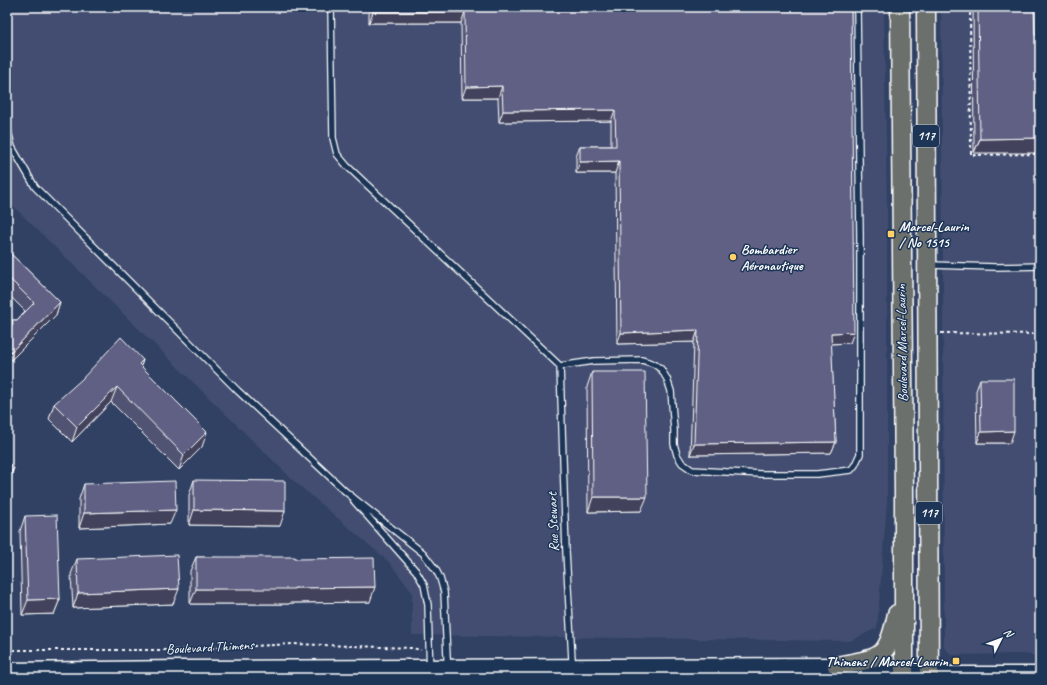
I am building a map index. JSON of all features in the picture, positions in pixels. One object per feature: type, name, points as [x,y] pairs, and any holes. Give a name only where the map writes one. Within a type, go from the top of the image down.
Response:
[{"type":"main road","name":"Boulevard Marcel-Laurin","points":[[900,7],[904,675]]},
{"type":"main road","name":"Boulevard Marcel-Laurin","points":[[926,7],[929,676]]},
{"type":"main road","points":[[901,264],[927,265]]},
{"type":"main road","points":[[837,666],[878,657],[885,650],[892,636],[904,580]]},
{"type":"street","name":"Boulevard Thimens","points":[[7,671],[182,669],[447,673],[573,672],[601,669],[837,666],[904,675],[1040,675]]},
{"type":"lane","points":[[331,7],[333,138],[337,154],[347,166],[560,366],[594,361],[642,360],[654,364],[661,369],[667,379],[671,392],[674,444],[677,455],[682,463],[692,470],[753,474],[818,474],[851,470],[860,454],[860,235],[857,7]]},
{"type":"lane","points":[[7,127],[12,147],[35,187],[238,391],[346,492],[423,553],[436,570],[441,582],[445,599],[447,673]]},
{"type":"lane","points":[[927,265],[994,267],[1040,266]]},
{"type":"lane","name":"Rue Stewart","points":[[560,366],[566,550],[573,672]]},
{"type":"lane","points":[[346,492],[416,571],[424,585],[428,605],[430,673]]},
{"type":"path","points":[[970,7],[971,155],[1000,156],[1040,154]]},
{"type":"path","points":[[938,333],[1040,334]]},
{"type":"path","name":"Boulevard Thimens","points":[[7,650],[176,650],[293,644],[412,648]]},
{"type":"shaded area","points":[[7,7],[884,7],[887,215],[887,501],[877,628],[850,641],[412,635],[412,592],[388,561],[294,481],[7,200]]},
{"type":"shaded area","points":[[941,7],[1040,7],[1040,656],[1025,654],[952,655],[945,649],[944,645]]},
{"type":"building","name":"Bombardier Aéronautique","points":[[373,7],[851,7],[854,332],[831,333],[836,442],[694,444],[698,330],[621,333],[619,161],[580,162],[580,146],[616,146],[615,110],[503,111],[502,86],[466,87],[465,12],[373,12]]},
{"type":"building","points":[[978,7],[1034,7],[1035,35],[1040,35],[1040,138],[980,139]]},
{"type":"building","points":[[7,250],[60,302],[7,356],[7,330],[13,324],[12,320],[17,320],[34,303],[7,276]]},
{"type":"building","points":[[121,337],[143,360],[139,364],[207,432],[184,455],[117,387],[77,427],[54,404],[82,379]]},
{"type":"building","points":[[592,372],[645,372],[647,497],[593,497]]},
{"type":"building","points":[[980,379],[1014,379],[1014,431],[981,432]]},
{"type":"building","points":[[7,461],[14,468],[7,477]]},
{"type":"building","points":[[194,480],[285,481],[285,511],[194,510]]},
{"type":"building","points":[[175,481],[176,510],[84,513],[84,484]]},
{"type":"building","points":[[57,515],[60,599],[28,600],[25,516]]},
{"type":"building","points":[[177,555],[179,589],[78,593],[77,559]]},
{"type":"building","points":[[196,557],[295,557],[295,559],[374,558],[375,587],[196,589]]},
{"type":"place","name":"Marcel-Laurin / No 1515","points":[[891,234]]},
{"type":"place","name":"Bombardier Aéronautique","points":[[733,257]]},
{"type":"place","name":"Thimens / Marcel-Laurin","points":[[956,661]]}]
